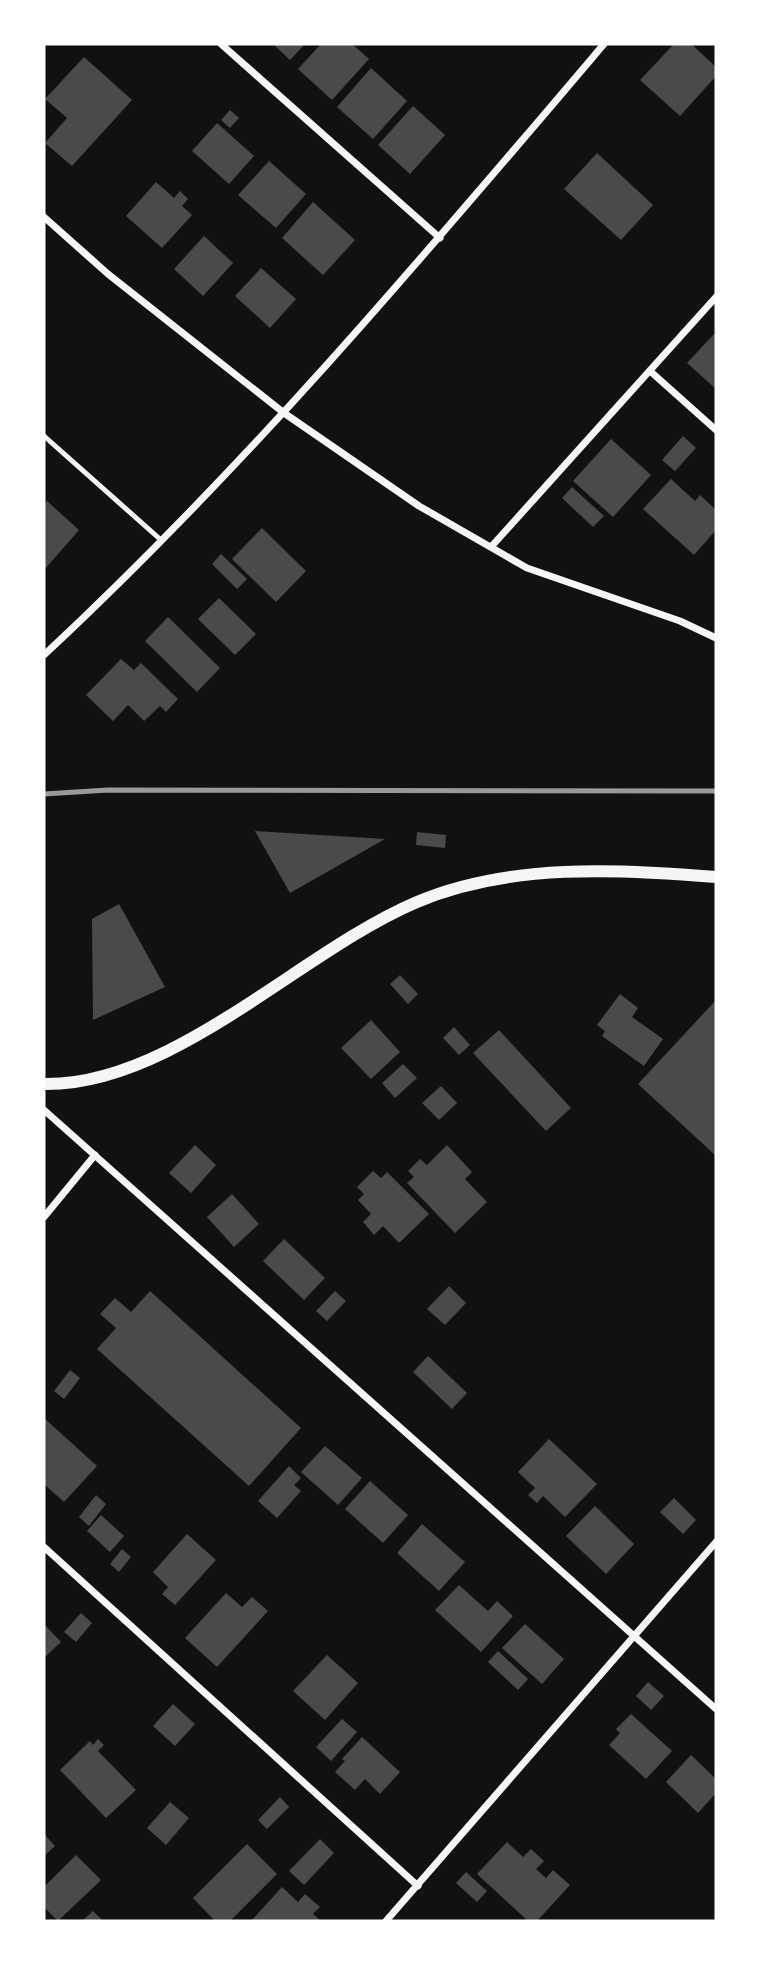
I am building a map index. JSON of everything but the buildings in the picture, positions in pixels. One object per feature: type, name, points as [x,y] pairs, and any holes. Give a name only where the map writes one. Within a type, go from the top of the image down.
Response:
[{"type":"street","points":[[221,44],[440,238]]},
{"type":"street","points":[[44,655],[284,414],[440,238],[604,44]]},
{"type":"street","points":[[44,217],[108,274],[284,414],[419,506],[527,568],[680,621],[716,638]]},
{"type":"street","points":[[491,547],[716,296]]},
{"type":"street","points":[[650,371],[716,430]]},
{"type":"street","points":[[44,1084],[100,1078],[162,1053],[387,916],[449,890],[522,875],[627,872],[716,877]]},
{"type":"street","points":[[44,1110],[716,1709]]},
{"type":"street","points":[[44,1217],[95,1155]]},
{"type":"street","points":[[386,1921],[716,1542]]},
{"type":"street","points":[[44,1547],[418,1886]]},
{"type":"lane","points":[[44,436],[161,540]]},
{"type":"railway","points":[[44,794],[108,790],[716,791]]}]
